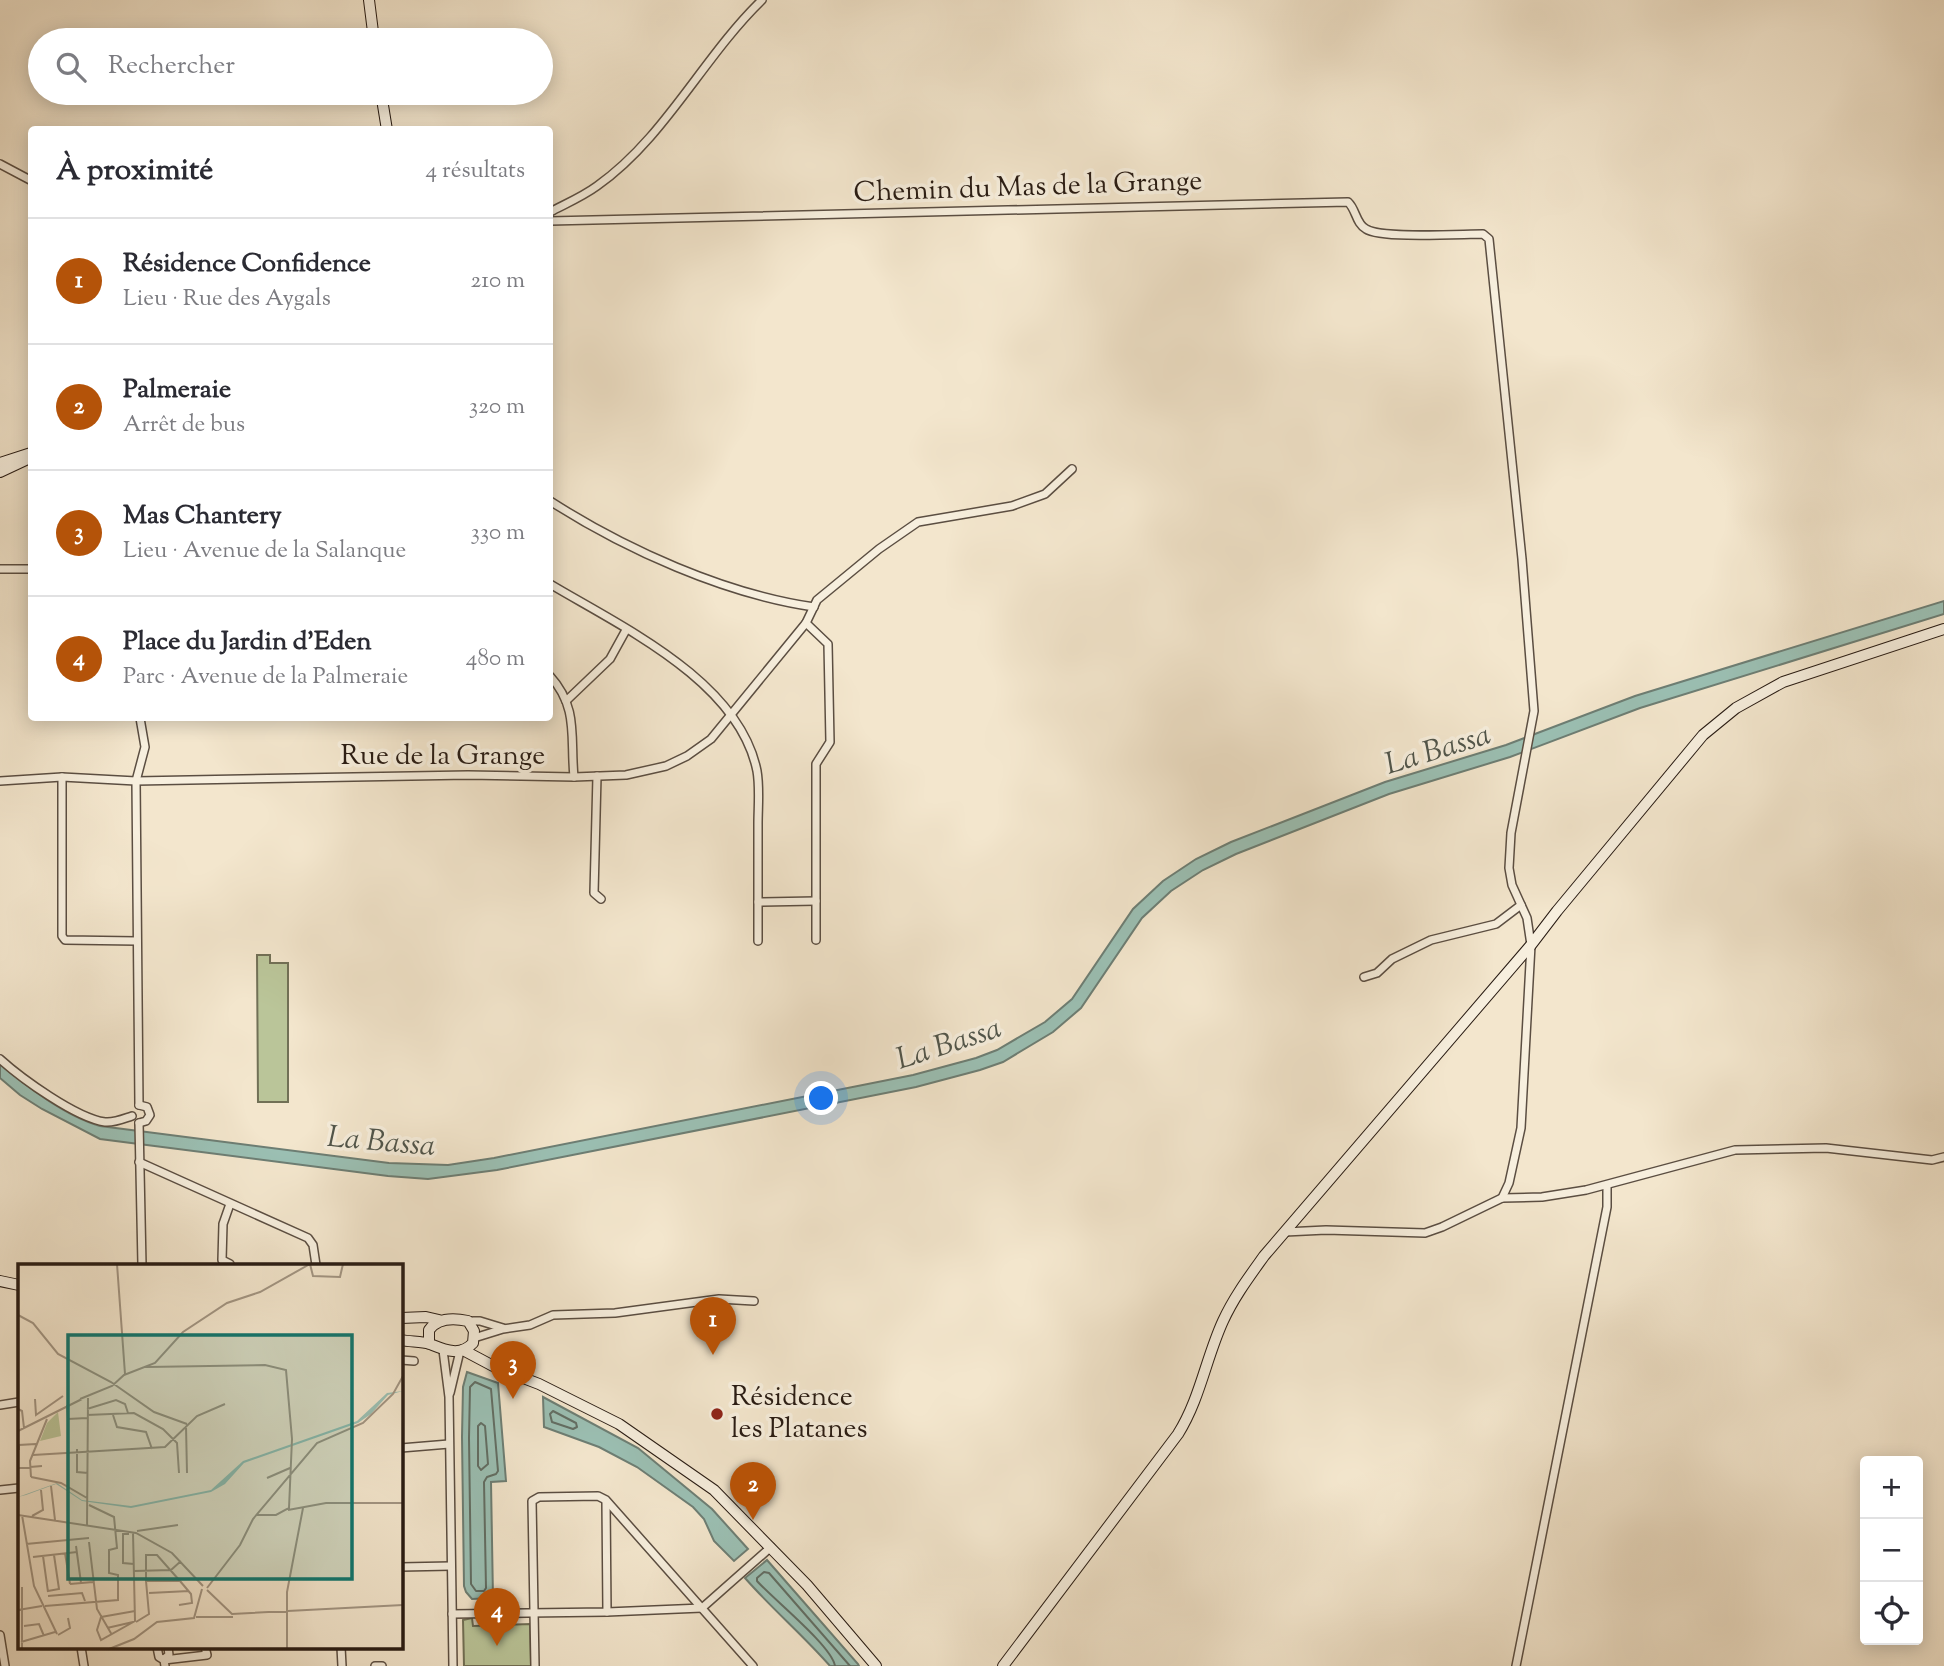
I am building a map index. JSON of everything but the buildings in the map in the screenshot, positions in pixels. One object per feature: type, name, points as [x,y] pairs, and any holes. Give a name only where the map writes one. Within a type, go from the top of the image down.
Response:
[{"type":"main road","points":[[369,0],[372,28]]},
{"type":"main road","points":[[384,105],[386,126]]},
{"type":"main road","points":[[0,463],[28,456]]},
{"type":"main road","points":[[0,472],[28,457]]},
{"type":"main road","points":[[1003,1666],[1178,1434],[1190,1414],[1222,1322],[1239,1290],[1264,1256],[1531,945],[1703,735],[1736,708],[1783,682],[1944,629]]},
{"type":"main road","points":[[0,1281],[18,1285]]},
{"type":"main road","points":[[402,1318],[468,1321],[484,1359]]},
{"type":"main road","points":[[429,1344],[429,1329],[439,1321]]},
{"type":"main road","points":[[402,1340],[429,1344],[443,1350],[462,1350],[619,1424],[714,1490],[807,1585],[876,1666]]},
{"type":"main road","points":[[462,1350],[474,1340]]},
{"type":"street","points":[[553,210],[597,187],[636,150],[669,113],[738,23],[762,0]]},
{"type":"street","points":[[0,164],[28,179]]},
{"type":"street","name":"Chemin du Mas de la Grange","points":[[553,222],[1348,202],[1354,207],[1360,224],[1367,230],[1390,233],[1483,234],[1489,239],[1522,559],[1534,711],[1511,833],[1509,868],[1512,885],[1521,905]]},
{"type":"street","name":"Rue de la Grange","points":[[0,781],[62,777],[136,781],[468,775],[574,777],[626,775],[666,766],[687,756],[711,739],[806,623],[817,600],[879,549],[918,522],[1012,506],[1045,494],[1072,469]]},
{"type":"street","points":[[553,502],[585,523],[661,561],[776,601],[814,607]]},
{"type":"street","points":[[0,570],[28,569]]},
{"type":"street","points":[[553,586],[699,679],[746,737],[758,773],[758,941]]},
{"type":"street","points":[[806,623],[828,644],[830,742],[816,764],[816,940]]},
{"type":"street","points":[[566,701],[610,659],[626,630]]},
{"type":"street","points":[[553,679],[566,701],[573,729],[574,777]]},
{"type":"street","points":[[139,1105],[136,781],[145,747],[140,721]]},
{"type":"street","points":[[597,776],[594,893],[601,899]]},
{"type":"street","points":[[62,777],[62,936],[65,940],[137,941]]},
{"type":"street","points":[[758,902],[816,901]]},
{"type":"street","points":[[1364,977],[1377,973],[1392,959],[1431,940],[1496,924],[1521,905],[1527,918],[1531,945],[1521,1128],[1509,1183],[1502,1198]]},
{"type":"street","points":[[0,1059],[23,1080],[89,1117],[105,1122],[132,1116]]},
{"type":"street","points":[[139,1126],[149,1115],[146,1107],[139,1105],[134,1108],[132,1116],[139,1126],[142,1264]]},
{"type":"street","points":[[1285,1232],[1326,1230],[1425,1233],[1502,1198],[1542,1197],[1607,1185],[1735,1150],[1826,1148],[1932,1160],[1944,1157]]},
{"type":"street","points":[[139,1162],[308,1238],[313,1245],[316,1264]]},
{"type":"street","points":[[1516,1666],[1580,1352],[1607,1207],[1607,1185]]},
{"type":"street","points":[[230,1205],[223,1224],[222,1260],[230,1264]]},
{"type":"street","points":[[474,1340],[503,1329],[530,1325],[553,1315],[615,1312],[719,1299],[754,1301]]},
{"type":"street","points":[[468,1321],[480,1321],[503,1329]]},
{"type":"street","points":[[443,1350],[449,1397],[453,1666]]},
{"type":"street","points":[[449,1397],[462,1350]]},
{"type":"street","points":[[402,1360],[414,1361]]},
{"type":"street","points":[[0,1405],[18,1402]]},
{"type":"street","points":[[402,1448],[449,1444]]},
{"type":"street","points":[[0,1490],[18,1488]]},
{"type":"street","points":[[535,1666],[533,1501],[539,1497],[598,1496],[606,1500],[753,1666]]},
{"type":"street","points":[[606,1500],[607,1612]]},
{"type":"street","points":[[452,1614],[702,1608],[771,1548]]},
{"type":"street","points":[[402,1567],[451,1566]]},
{"type":"street","points":[[0,1635],[5,1666]]},
{"type":"street","points":[[81,1648],[84,1666]]},
{"type":"street","points":[[164,1663],[206,1655],[205,1648]]},
{"type":"street","points":[[341,1648],[342,1666]]},
{"type":"street","points":[[375,1666],[382,1666]]},
{"type":"green space","points":[[257,955],[270,955],[270,963],[288,963],[288,1102],[258,1102]]},
{"type":"green space","points":[[472,1618],[473,1626],[530,1624],[531,1666],[464,1666],[463,1620]]},
{"type":"water","points":[[1944,601],[1944,614],[1640,708],[1510,757],[1389,794],[1236,854],[1203,870],[1171,891],[1142,918],[1081,1008],[1053,1032],[1003,1062],[916,1087],[497,1170],[428,1179],[100,1139],[42,1109],[0,1078],[0,1063],[47,1100],[74,1116],[100,1126],[389,1163],[448,1165],[913,1075],[997,1050],[1045,1022],[1072,999],[1133,909],[1163,881],[1196,859],[1231,842],[1385,782],[1506,745],[1635,696]]},
{"type":"water","points":[[467,1372],[498,1383],[506,1481],[491,1482],[493,1598],[472,1599],[464,1586],[462,1437],[463,1387]]},
{"type":"water","points":[[543,1397],[638,1448],[712,1509],[748,1549],[734,1561],[714,1541],[704,1519],[693,1507],[637,1467],[599,1447],[544,1427]]},
{"type":"water","points":[[767,1560],[859,1666],[830,1666],[745,1578]]},
{"type":"place","name":"Résidence Confidence","points":[[713,1355]]},
{"type":"place","name":"Mas Chantery","points":[[513,1399]]},
{"type":"place","name":"Résidence les Platanes","points":[[717,1414]]},
{"type":"place","name":"Palmeraie","points":[[753,1520]]},
{"type":"place","name":"Place du Jardin d'Eden","points":[[497,1646]]},
{"type":"water label","name":"La Bassa","points":[[1438,751]]},
{"type":"water label","name":"La Bassa","points":[[949,1045]]},
{"type":"water label","name":"La Bassa","points":[[381,1143]]}]
